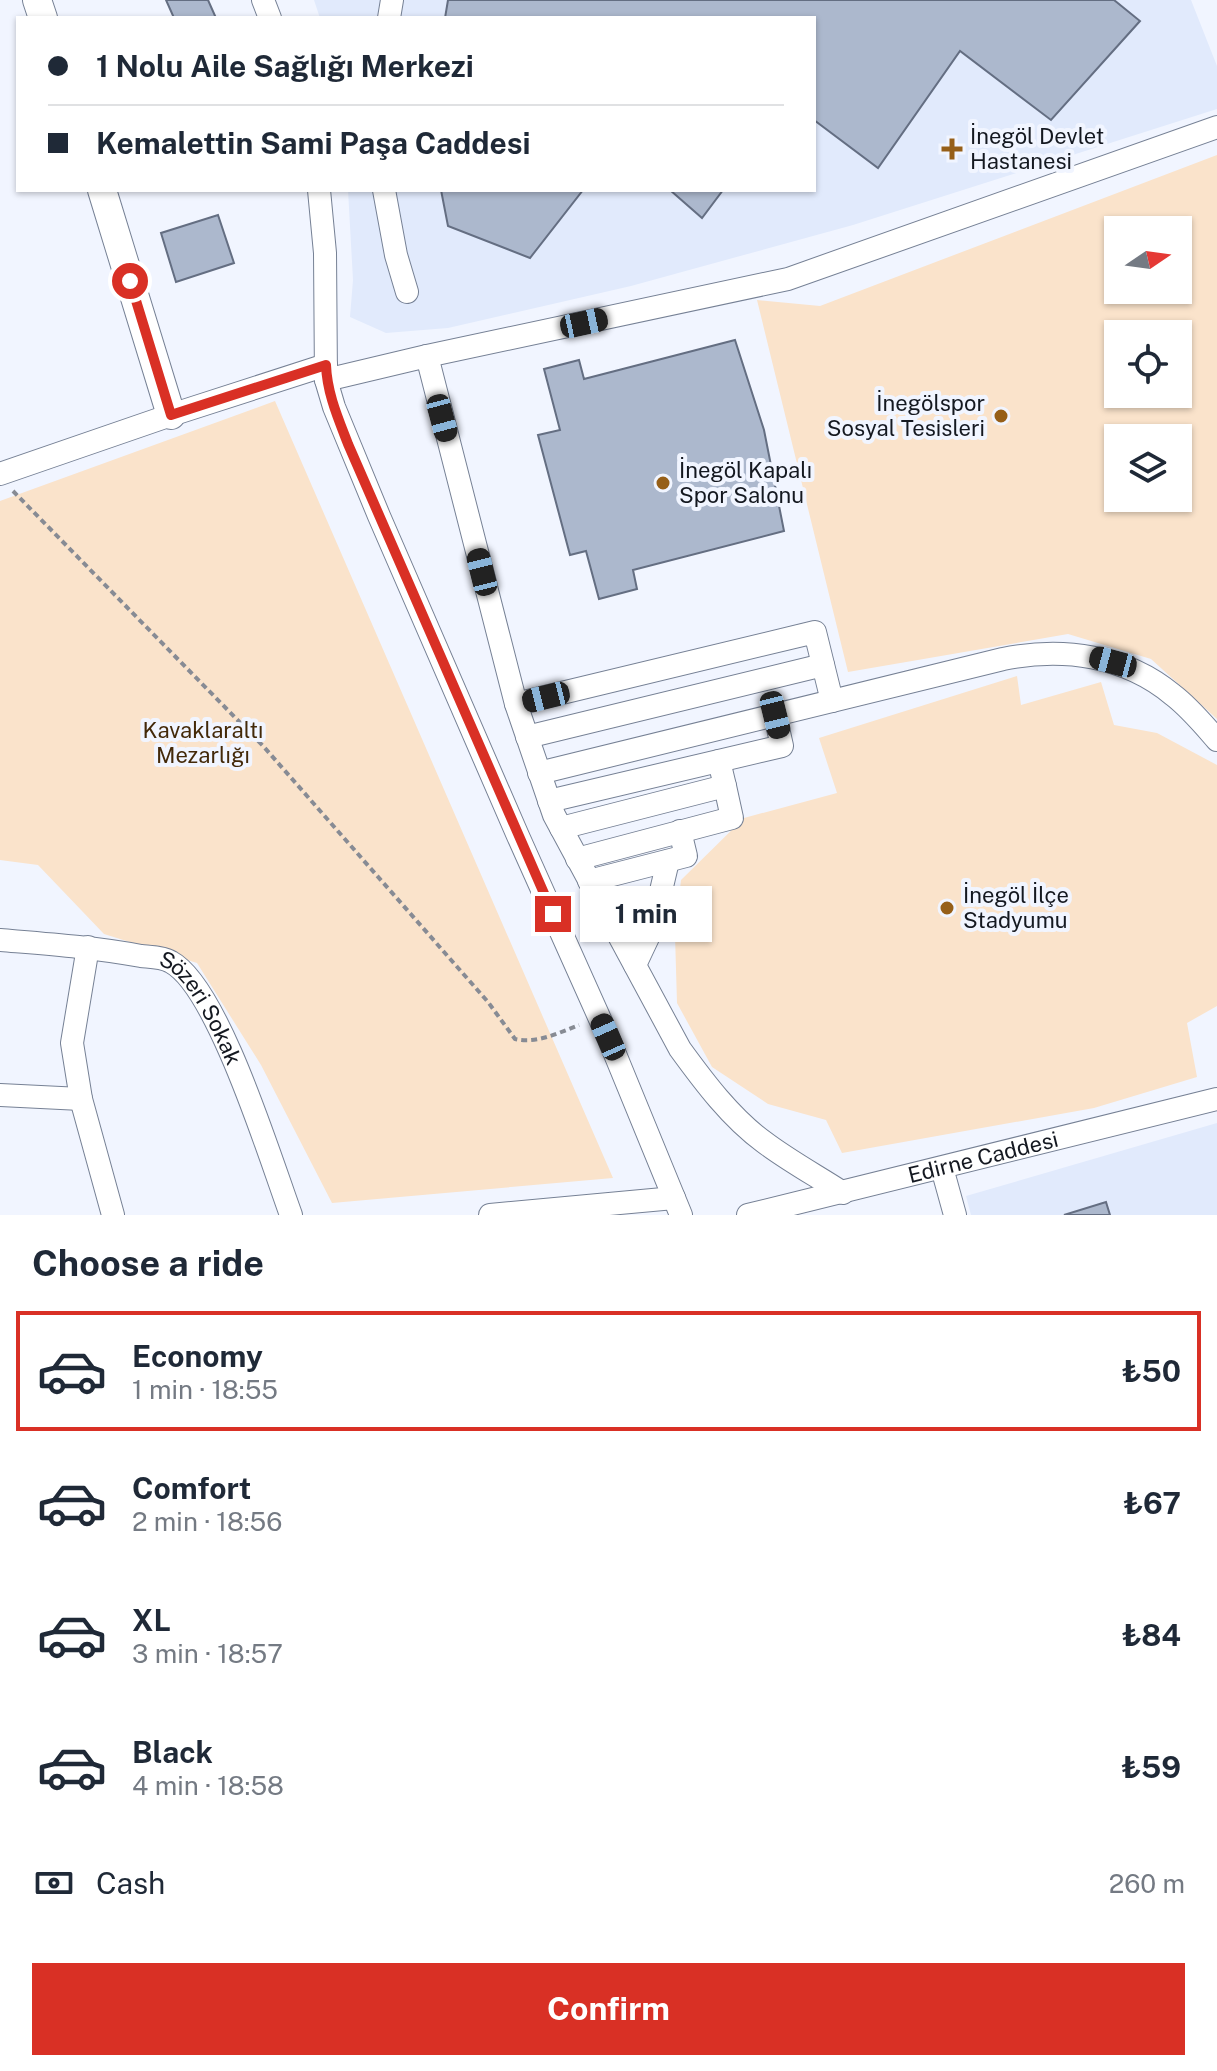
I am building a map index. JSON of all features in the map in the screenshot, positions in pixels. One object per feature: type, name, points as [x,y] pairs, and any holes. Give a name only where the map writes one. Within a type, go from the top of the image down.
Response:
[{"type":"main road","points":[[103,192],[171,415]]},
{"type":"street","points":[[5,481],[171,415],[326,372],[427,356],[788,279],[1217,127]]},
{"type":"street","points":[[319,192],[325,253],[326,372],[334,407],[678,1206],[490,1215]]},
{"type":"street","points":[[384,192],[396,255],[407,292]]},
{"type":"street","points":[[427,356],[516,704],[561,828],[680,1049],[699,1076],[763,1142],[843,1193]]},
{"type":"street","points":[[516,704],[815,632],[832,701]]},
{"type":"street","points":[[539,773],[1036,653],[1069,653],[1113,662],[1152,680],[1187,707],[1217,740]]},
{"type":"street","points":[[527,737],[823,665]]},
{"type":"street","points":[[549,801],[782,746],[775,715]]},
{"type":"street","points":[[577,859],[732,818],[719,761]]},
{"type":"street","points":[[561,828],[725,786]]},
{"type":"street","points":[[589,881],[686,856],[680,831]]},
{"type":"street","points":[[635,965],[652,929],[668,861]]},
{"type":"street","name":"Sözeri Sokak","points":[[0,940],[88,947],[170,961],[188,977],[217,1025],[235,1063],[291,1215]]},
{"type":"street","points":[[88,947],[72,1043],[81,1099],[113,1215]]},
{"type":"street","points":[[0,1095],[81,1099]]},
{"type":"street","name":"Edirne Caddesi","points":[[748,1215],[1217,1099]]},
{"type":"street","points":[[942,1168],[955,1215]]},
{"type":"path","points":[[5,481],[264,747],[488,1002],[515,1039],[544,1038],[599,1017]]},
{"type":"shaded area","name":"İnegöl Devlet Hastanesi","points":[[314,0],[1191,0],[1217,66],[1217,109],[853,225],[631,286],[448,328],[386,333],[350,317],[353,280],[348,192],[816,192],[816,16],[319,16]]},
{"type":"shaded area","points":[[1217,1123],[1217,1215],[971,1215],[966,1196]]},
{"type":"green space","name":"İnegölspor Sosyal Tesisleri","points":[[1217,155],[1217,719],[1151,659],[1068,634],[848,672],[757,300],[820,306]]},
{"type":"green space","name":"Kavaklaraltı Mezarlığı","points":[[275,401],[613,1178],[332,1203],[261,1065],[197,963],[104,934],[38,865],[0,860],[0,501]]},
{"type":"green space","name":"İnegöl İlçe Stadyumu","points":[[1017,676],[1021,705],[1101,682],[1114,725],[1157,733],[1217,765],[1217,1006],[1187,1023],[1197,1077],[1094,1108],[842,1153],[826,1120],[768,1104],[712,1067],[677,1003],[675,935],[681,880],[744,818],[837,793],[819,738]]},
{"type":"building","points":[[166,0],[208,0],[215,16],[173,16]]},
{"type":"building","points":[[448,0],[1114,0],[1140,21],[1051,120],[960,51],[878,168],[816,122],[816,16],[445,16]]},
{"type":"building","points":[[441,192],[581,192],[530,258],[448,226]]},
{"type":"building","points":[[672,192],[722,192],[702,218]]},
{"type":"building","points":[[218,215],[234,263],[176,282],[161,233]]},
{"type":"building","name":"İnegöl Kapalı Spor Salonu","points":[[735,340],[764,430],[784,531],[633,570],[637,589],[599,599],[586,551],[570,555],[538,435],[560,430],[544,369],[579,360],[584,379]]},
{"type":"building","points":[[1106,1202],[1110,1215],[1064,1215]]},
{"type":"place","name":"İnegöl Devlet Hastanesi","points":[[952,149]]},
{"type":"place","name":"İnegölspor Sosyal Tesisleri","points":[[1001,416]]},
{"type":"place","name":"İnegöl Kapalı Spor Salonu","points":[[663,483]]},
{"type":"place","name":"İnegöl İlçe Stadyumu","points":[[947,908]]},
{"type":"route","points":[[130,281],[171,415],[326,365],[326,380],[348,444],[553,914]]}]
